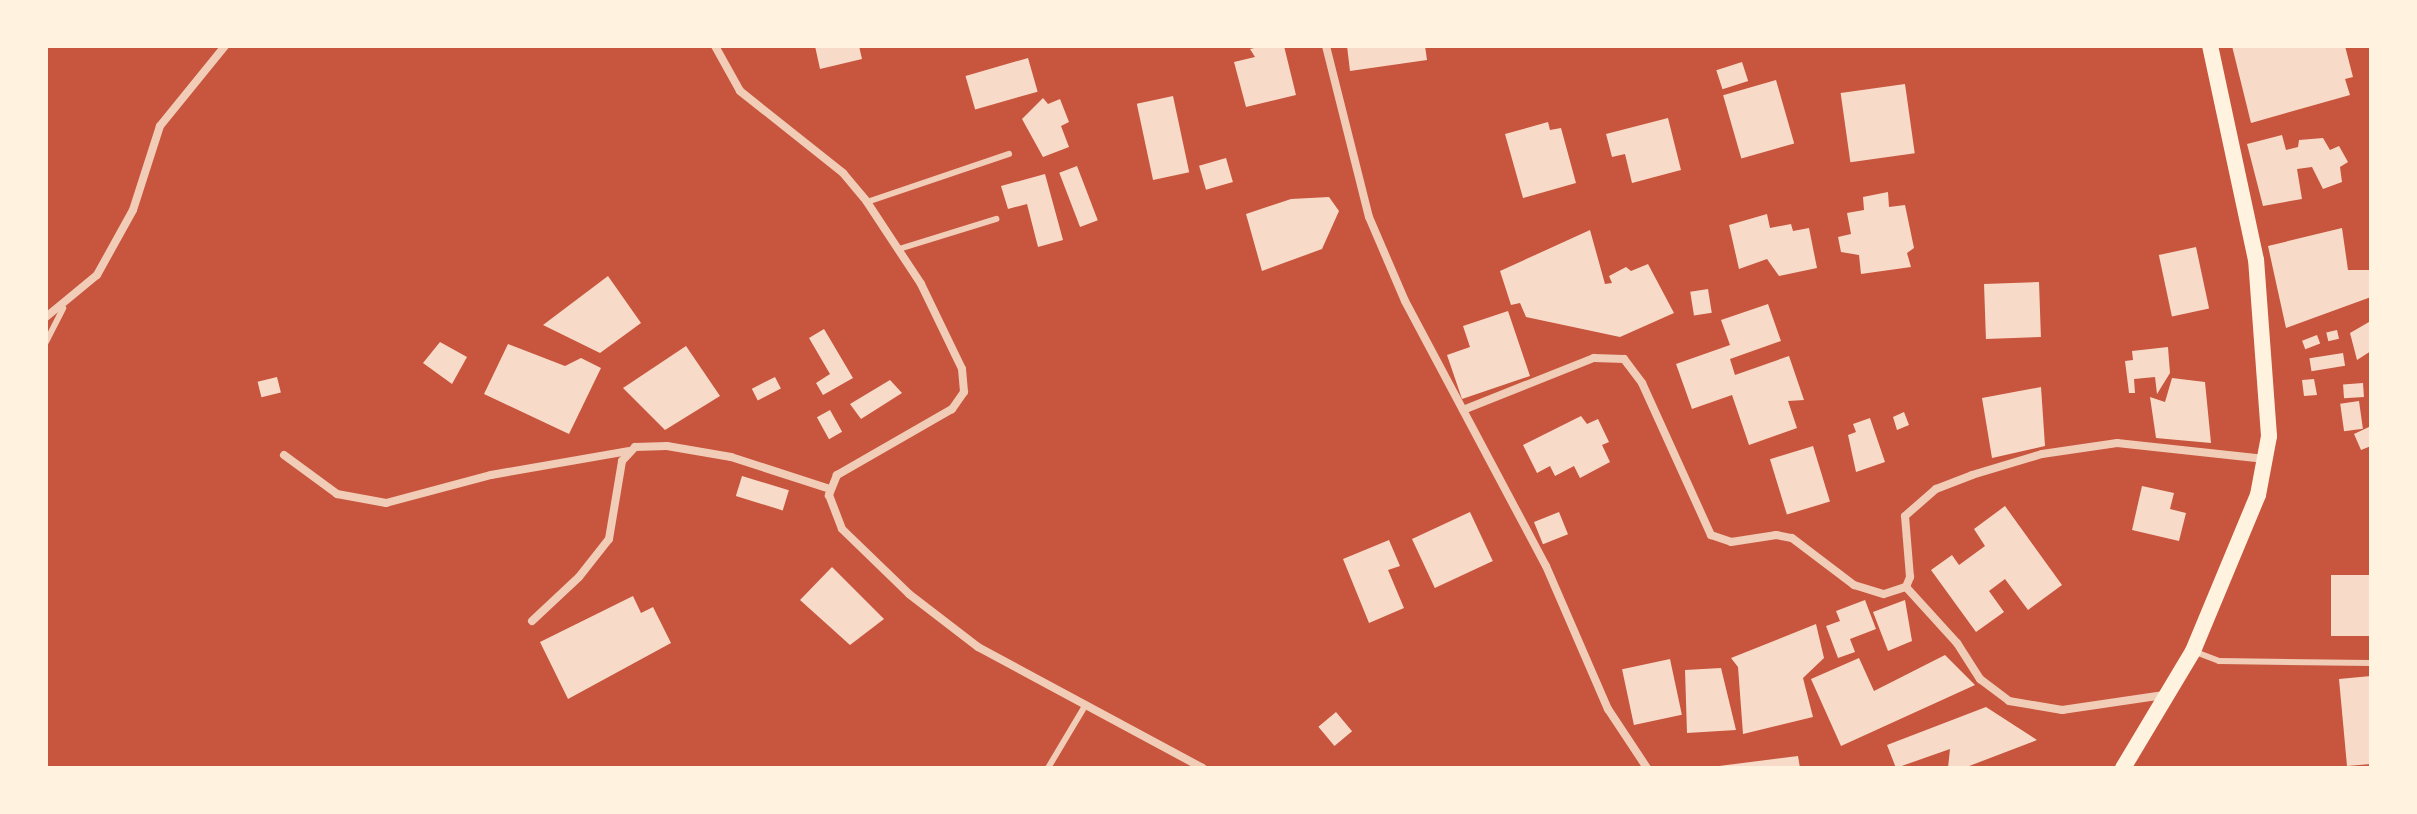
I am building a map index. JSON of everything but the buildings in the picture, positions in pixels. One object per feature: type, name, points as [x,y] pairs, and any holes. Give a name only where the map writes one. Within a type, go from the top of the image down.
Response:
[{"type":"main road","points":[[2123,768],[2193,651],[2258,495],[2265,459],[2267,358],[2256,260],[2210,46]]},
{"type":"street","points":[[46,317],[63,308],[97,275],[119,240],[160,126],[225,46]]},
{"type":"street","points":[[715,46],[740,91],[843,173],[867,202],[899,249],[953,345],[964,392],[952,409],[850,466],[830,489],[831,508],[842,529],[909,594],[978,647],[1203,768]]},
{"type":"street","points":[[1326,46],[1369,217],[1405,301],[1546,566],[1608,709],[1647,768]]},
{"type":"street","points":[[1463,410],[1594,358],[1624,359],[1642,383],[1711,535],[1731,542],[1783,536],[1854,585],[1884,594],[1906,587]]},
{"type":"street","points":[[1906,587],[1910,577],[1905,516],[1936,489],[1972,475],[2042,454],[2117,443],[2265,459]]},
{"type":"street","points":[[284,455],[337,494],[386,503],[491,475],[628,451],[648,444],[703,451],[830,489]]},
{"type":"street","points":[[532,621],[609,539],[628,451]]},
{"type":"street","points":[[1906,587],[1957,643],[1980,679],[2009,701],[2062,710],[2167,695]]},
{"type":"lane","points":[[867,202],[1009,154]]},
{"type":"lane","points":[[899,249],[996,219]]},
{"type":"lane","points":[[46,342],[63,308]]},
{"type":"lane","points":[[2193,651],[2219,661],[2371,663]]},
{"type":"lane","points":[[1048,768],[1085,706]]}]
